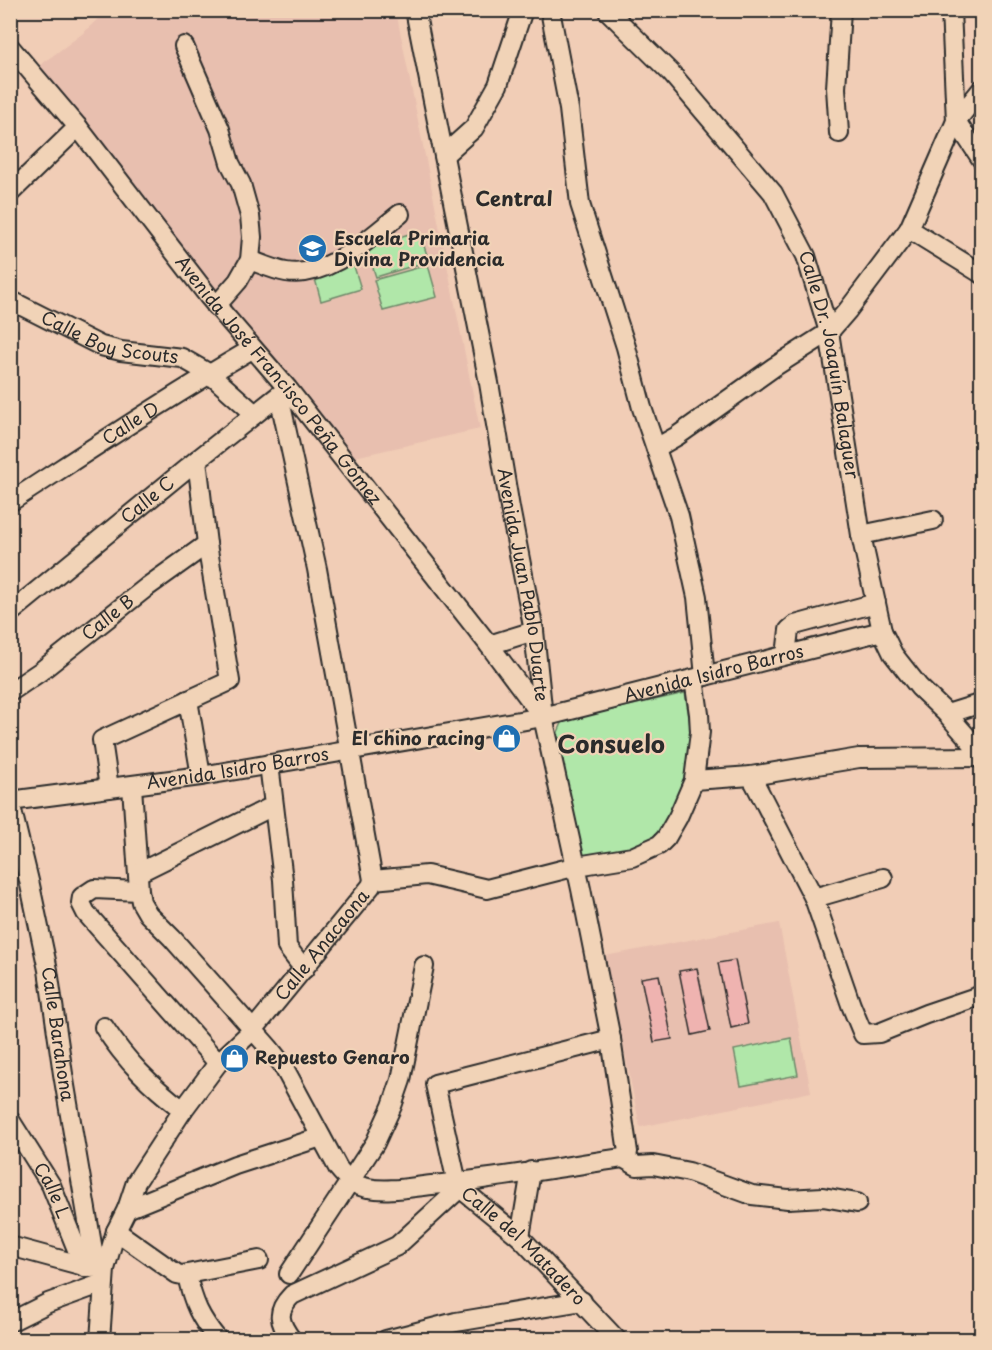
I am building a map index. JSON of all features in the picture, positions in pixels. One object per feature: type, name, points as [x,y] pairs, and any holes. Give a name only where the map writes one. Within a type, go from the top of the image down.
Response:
[{"type":"street","name":"Avenida Juan Pablo Duarte","points":[[416,10],[489,383],[534,631],[543,717],[577,866],[611,1039],[628,1152],[623,1158]]},
{"type":"street","points":[[444,155],[474,128],[498,85],[523,10]]},
{"type":"street","points":[[373,880],[427,875],[483,890],[577,866],[632,857],[658,845],[666,838],[678,818],[694,780],[700,732],[696,591],[679,516],[642,408],[620,328],[580,204],[569,109],[550,10]]},
{"type":"street","name":"Calle Dr. Joaquín Balaguer","points":[[607,10],[671,73],[773,192],[806,255],[829,332],[861,535],[882,631],[893,654],[919,687],[947,714],[981,756]]},
{"type":"street","points":[[839,134],[836,88],[841,10]]},
{"type":"street","points":[[951,10],[956,121],[981,160]]},
{"type":"street","points":[[184,46],[220,129],[230,163],[241,184],[250,216],[252,237],[250,260],[238,281],[216,306]]},
{"type":"street","name":"Avenida José Francisco Peña Gómez","points":[[10,47],[78,127],[283,392],[489,645],[543,717]]},
{"type":"street","points":[[656,448],[829,332],[909,229],[956,121],[981,89]]},
{"type":"street","points":[[10,193],[78,127]]},
{"type":"street","points":[[250,260],[286,272],[302,273],[321,268],[341,258],[400,214]]},
{"type":"street","points":[[909,229],[981,274]]},
{"type":"street","name":"Calle Boy Scouts","points":[[10,300],[101,346],[121,351],[182,358],[210,374],[255,414]]},
{"type":"street","name":"Calle D","points":[[10,502],[210,374],[252,350]]},
{"type":"street","name":"Calle C","points":[[10,612],[283,392]]},
{"type":"street","name":"Calle Anacaona","points":[[97,1272],[127,1209],[136,1182],[183,1110],[219,1064],[254,1029],[304,969],[371,886],[373,880],[283,392]]},
{"type":"street","points":[[109,788],[102,740],[230,681],[207,544],[196,460]]},
{"type":"street","points":[[861,535],[933,520]]},
{"type":"street","name":"Calle B","points":[[10,692],[41,671],[147,586],[207,544]]},
{"type":"street","points":[[786,655],[789,630],[795,625],[876,603]]},
{"type":"street","points":[[489,645],[534,631]]},
{"type":"street","name":"Avenida Isidro Barros","points":[[10,802],[201,776],[543,717],[882,631]]},
{"type":"street","points":[[188,700],[201,776]]},
{"type":"street","points":[[947,714],[981,704]]},
{"type":"street","points":[[694,780],[751,776],[859,758],[981,756]]},
{"type":"street","points":[[269,764],[283,880],[287,947],[304,969]]},
{"type":"street","points":[[751,776],[814,898],[850,1005],[863,1034],[879,1033],[981,995]]},
{"type":"street","points":[[132,786],[141,902],[148,914],[254,1029],[282,1064],[338,1168],[350,1181],[370,1189],[457,1185],[531,1171],[623,1158],[637,1166],[653,1165],[689,1172],[752,1195],[788,1199],[823,1197],[857,1203]]},
{"type":"street","name":"Calle Barahona","points":[[10,802],[48,970],[63,1074],[97,1272],[100,1340]]},
{"type":"street","points":[[219,1064],[86,913],[81,903],[82,897],[94,889],[138,882],[273,806]]},
{"type":"street","points":[[814,898],[883,878]]},
{"type":"street","points":[[289,1275],[375,1143],[393,1106],[402,1080],[424,966]]},
{"type":"street","points":[[104,1027],[115,1045],[151,1085],[183,1110]]},
{"type":"street","points":[[457,1185],[435,1084],[611,1039]]},
{"type":"street","name":"Calle L","points":[[10,1120],[51,1185],[97,1272]]},
{"type":"street","points":[[127,1209],[235,1166],[321,1137]]},
{"type":"street","points":[[520,1237],[531,1171]]},
{"type":"street","points":[[291,1340],[280,1318],[282,1305],[292,1295],[401,1244],[457,1185]]},
{"type":"street","name":"Calle del Matadero","points":[[457,1185],[520,1237],[582,1300],[617,1340]]},
{"type":"street","points":[[116,1231],[177,1274],[187,1275],[259,1260]]},
{"type":"street","points":[[10,1246],[97,1272]]},
{"type":"street","points":[[10,1322],[48,1303],[97,1272]]},
{"type":"street","points":[[187,1275],[196,1308],[218,1340]]},
{"type":"street","points":[[386,1340],[456,1322],[582,1300]]},
{"type":"shaded area","name":"Escuela Primaria Divina Providencia","points":[[106,11],[396,11],[480,429],[350,458],[35,69],[82,34]]},
{"type":"shaded area","points":[[779,923],[811,1092],[640,1127],[605,956]]},
{"type":"green space","points":[[419,231],[429,261],[376,277],[366,247]]},
{"type":"green space","points":[[353,263],[361,289],[321,301],[314,275]]},
{"type":"green space","points":[[428,265],[437,297],[383,311],[374,280]]},
{"type":"green space","points":[[685,693],[690,720],[690,757],[681,794],[666,827],[660,834],[643,844],[580,858],[558,732],[563,721]]},
{"type":"green space","points":[[791,1038],[798,1075],[741,1086],[734,1050]]},
{"type":"building","points":[[735,960],[748,1024],[731,1028],[718,963]]},
{"type":"building","points":[[697,968],[710,1031],[692,1035],[679,971]]},
{"type":"building","points":[[659,975],[672,1039],[654,1042],[641,978]]},
{"type":"place","name":"Escuela Primaria Divina Providencia","points":[[313,249]]},
{"type":"place","name":"El chino racing","points":[[506,739]]},
{"type":"place","name":"Repuesto Genaro","points":[[234,1058]]},
{"type":"district","name":"Central","points":[[514,199]]},
{"type":"district","name":"Consuelo","points":[[611,745]]}]
